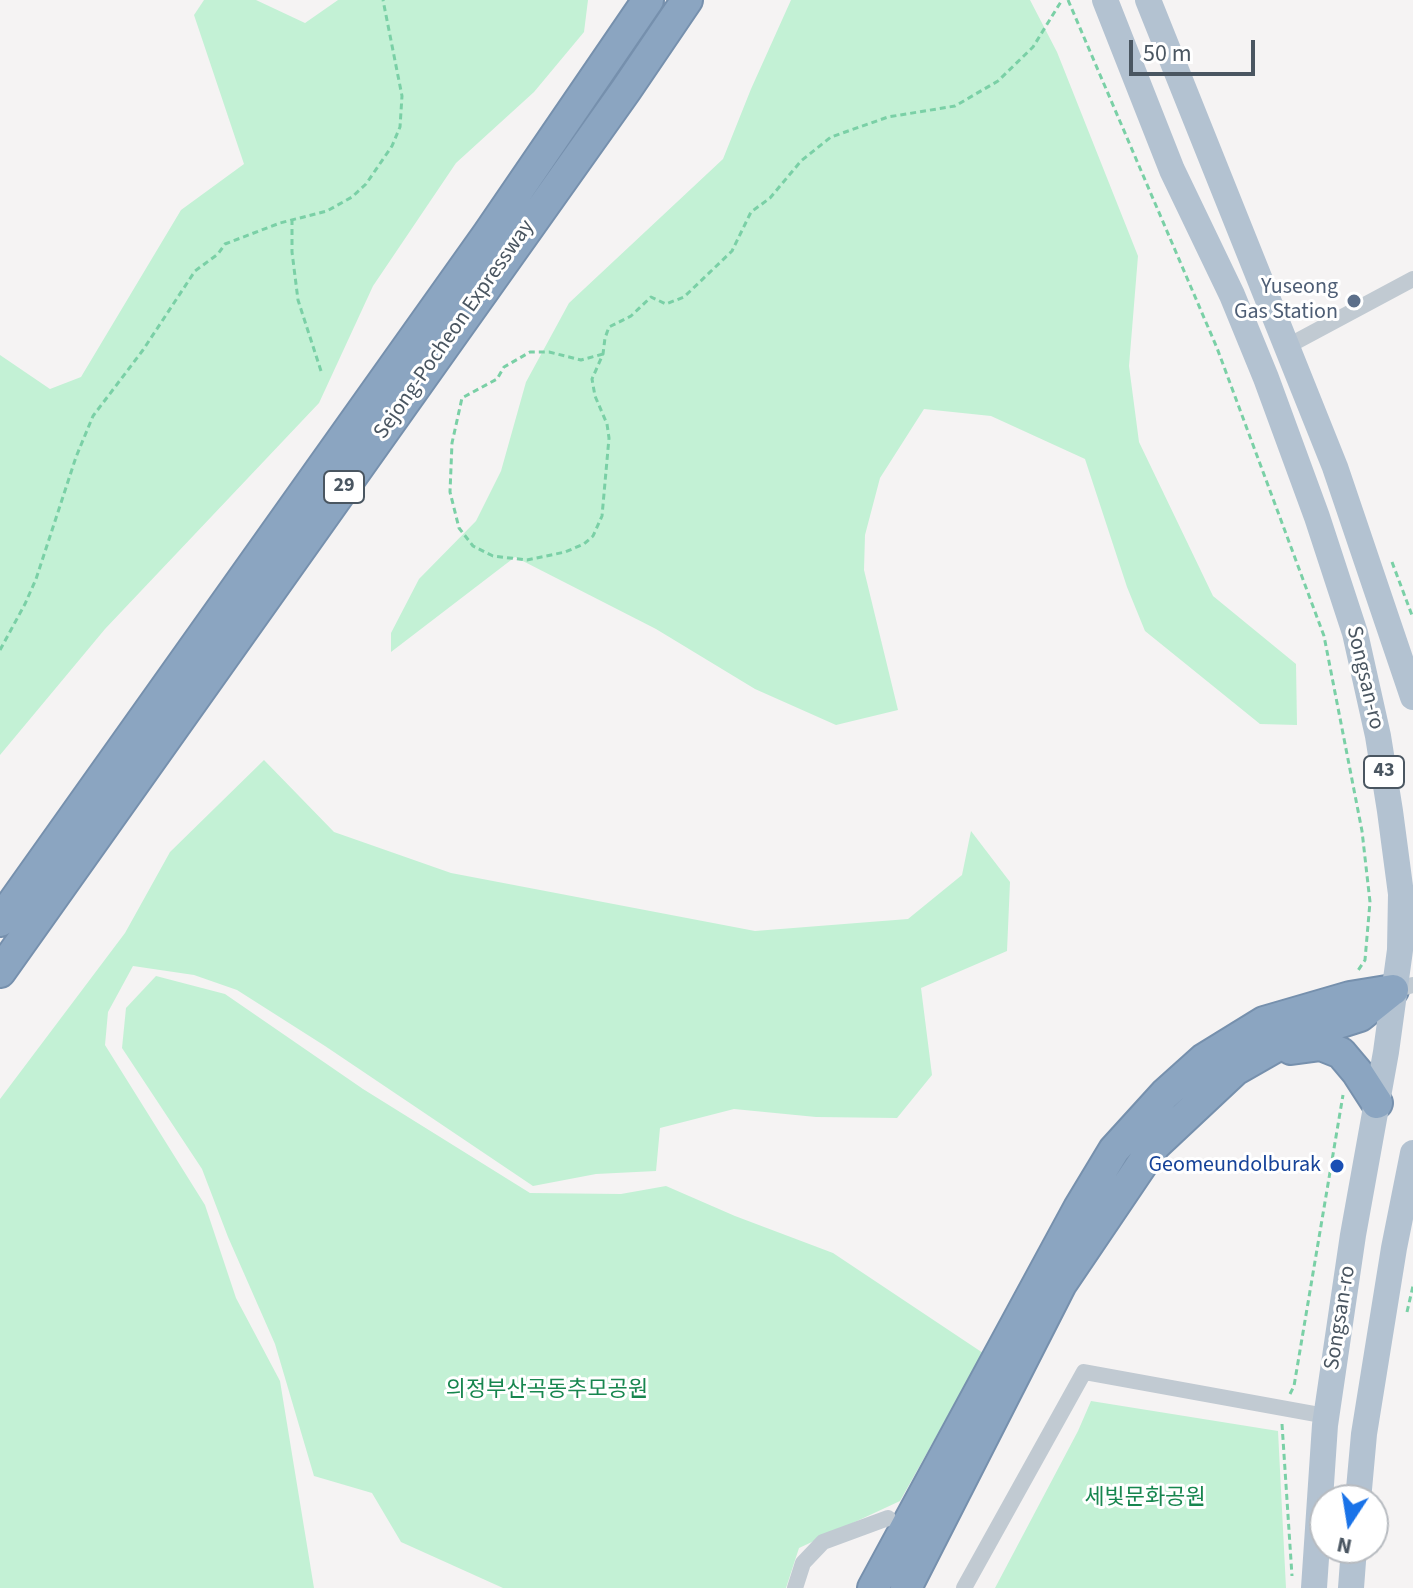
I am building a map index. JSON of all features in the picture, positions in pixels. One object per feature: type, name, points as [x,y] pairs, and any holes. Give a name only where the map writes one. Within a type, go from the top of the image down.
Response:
[{"type":"highway","name":"Sejong-Pocheon Expressway","points":[[0,921],[488,234],[648,0]]},
{"type":"highway","name":"Sejong-Pocheon Expressway","points":[[0,972],[687,0]]},
{"type":"highway","points":[[0,993],[36,921]]},
{"type":"highway","points":[[873,1588],[1079,1208],[1114,1150],[1165,1094],[1204,1059],[1264,1022],[1355,996],[1403,987]]},
{"type":"highway","points":[[906,1588],[1061,1284],[1155,1145],[1235,1070],[1291,1038],[1360,1016],[1403,987]]},
{"type":"highway","points":[[1244,1065],[1289,1049],[1321,1045],[1341,1053],[1377,1103]]},
{"type":"main road","name":"Songsan-ro","points":[[1105,0],[1172,170],[1232,295],[1317,517],[1355,633],[1378,736],[1401,894],[1403,987],[1377,1103],[1353,1235],[1326,1416],[1316,1519],[1314,1588]]},
{"type":"main road","name":"Songsan-ro","points":[[1148,0],[1335,467],[1413,697]]},
{"type":"main road","name":"Songsan-ro","points":[[1359,1484],[1364,1434],[1394,1248],[1413,1153]]},
{"type":"main road","points":[[1351,1588],[1353,1564]]},
{"type":"street","points":[[1286,347],[1413,279]]},
{"type":"street","points":[[964,1588],[1084,1372],[1326,1416]]},
{"type":"street","points":[[795,1588],[803,1563],[823,1542],[888,1518]]},
{"type":"path","points":[[0,650],[36,579],[76,457],[93,416],[143,350],[173,302],[204,263],[218,254],[225,244],[292,219],[327,211],[352,197],[379,166],[397,136],[402,117],[402,96],[383,0]]},
{"type":"path","points":[[603,354],[581,360],[549,352],[530,352],[504,367],[497,379],[462,398],[452,443],[450,492],[459,528],[473,546],[493,556],[527,560],[565,552],[584,544],[593,536],[602,516],[609,438],[592,379],[603,354],[609,327],[631,316],[651,297],[666,304],[684,297],[732,251],[751,212],[770,198],[801,161],[821,144],[856,126],[955,106],[979,95],[1025,57],[1041,37],[1062,0]]},
{"type":"path","points":[[1068,0],[1217,348],[1324,636],[1362,831],[1370,902],[1365,960],[1352,979],[1355,996]]},
{"type":"path","points":[[292,219],[292,252],[298,300],[321,371]]},
{"type":"path","points":[[1293,1588],[1282,1424],[1284,1408],[1294,1386],[1344,1085],[1351,1065]]},
{"type":"green space","points":[[204,0],[256,0],[305,23],[338,0],[588,0],[584,32],[534,92],[456,163],[373,286],[319,403],[105,629],[0,755],[0,355],[50,389],[81,377],[181,210],[244,164],[194,15]]},
{"type":"green space","points":[[791,0],[1030,0],[1057,52],[1138,256],[1129,366],[1139,442],[1213,596],[1296,664],[1297,725],[1260,724],[1145,631],[1127,587],[1085,459],[991,416],[924,409],[880,478],[865,535],[864,570],[898,710],[836,725],[755,689],[656,629],[515,557],[391,652],[391,633],[419,579],[476,521],[501,471],[526,382],[569,303],[723,159]]},
{"type":"green space","points":[[264,760],[334,832],[451,873],[755,931],[908,919],[962,875],[971,831],[1010,882],[1007,951],[921,988],[932,1075],[897,1118],[816,1117],[734,1109],[660,1128],[656,1171],[596,1174],[533,1186],[237,990],[194,975],[133,966],[108,1012],[105,1045],[205,1205],[236,1298],[280,1381],[314,1588],[0,1588],[0,1099],[125,933],[170,852]]},
{"type":"green space","name":"의정부산곡동추모공원","points":[[156,976],[225,994],[363,1089],[530,1193],[621,1194],[666,1186],[833,1253],[983,1353],[900,1501],[799,1548],[786,1588],[503,1588],[401,1542],[372,1493],[314,1476],[275,1344],[202,1169],[122,1048],[126,1008]]},
{"type":"green space","name":"세빛문화공원","points":[[1091,1401],[1278,1431],[1286,1588],[995,1588]]},
{"type":"place","name":"Yuseong Gas Station","points":[[1354,301]]},
{"type":"place","name":"Geomeundolburak","points":[[1337,1166]]}]
